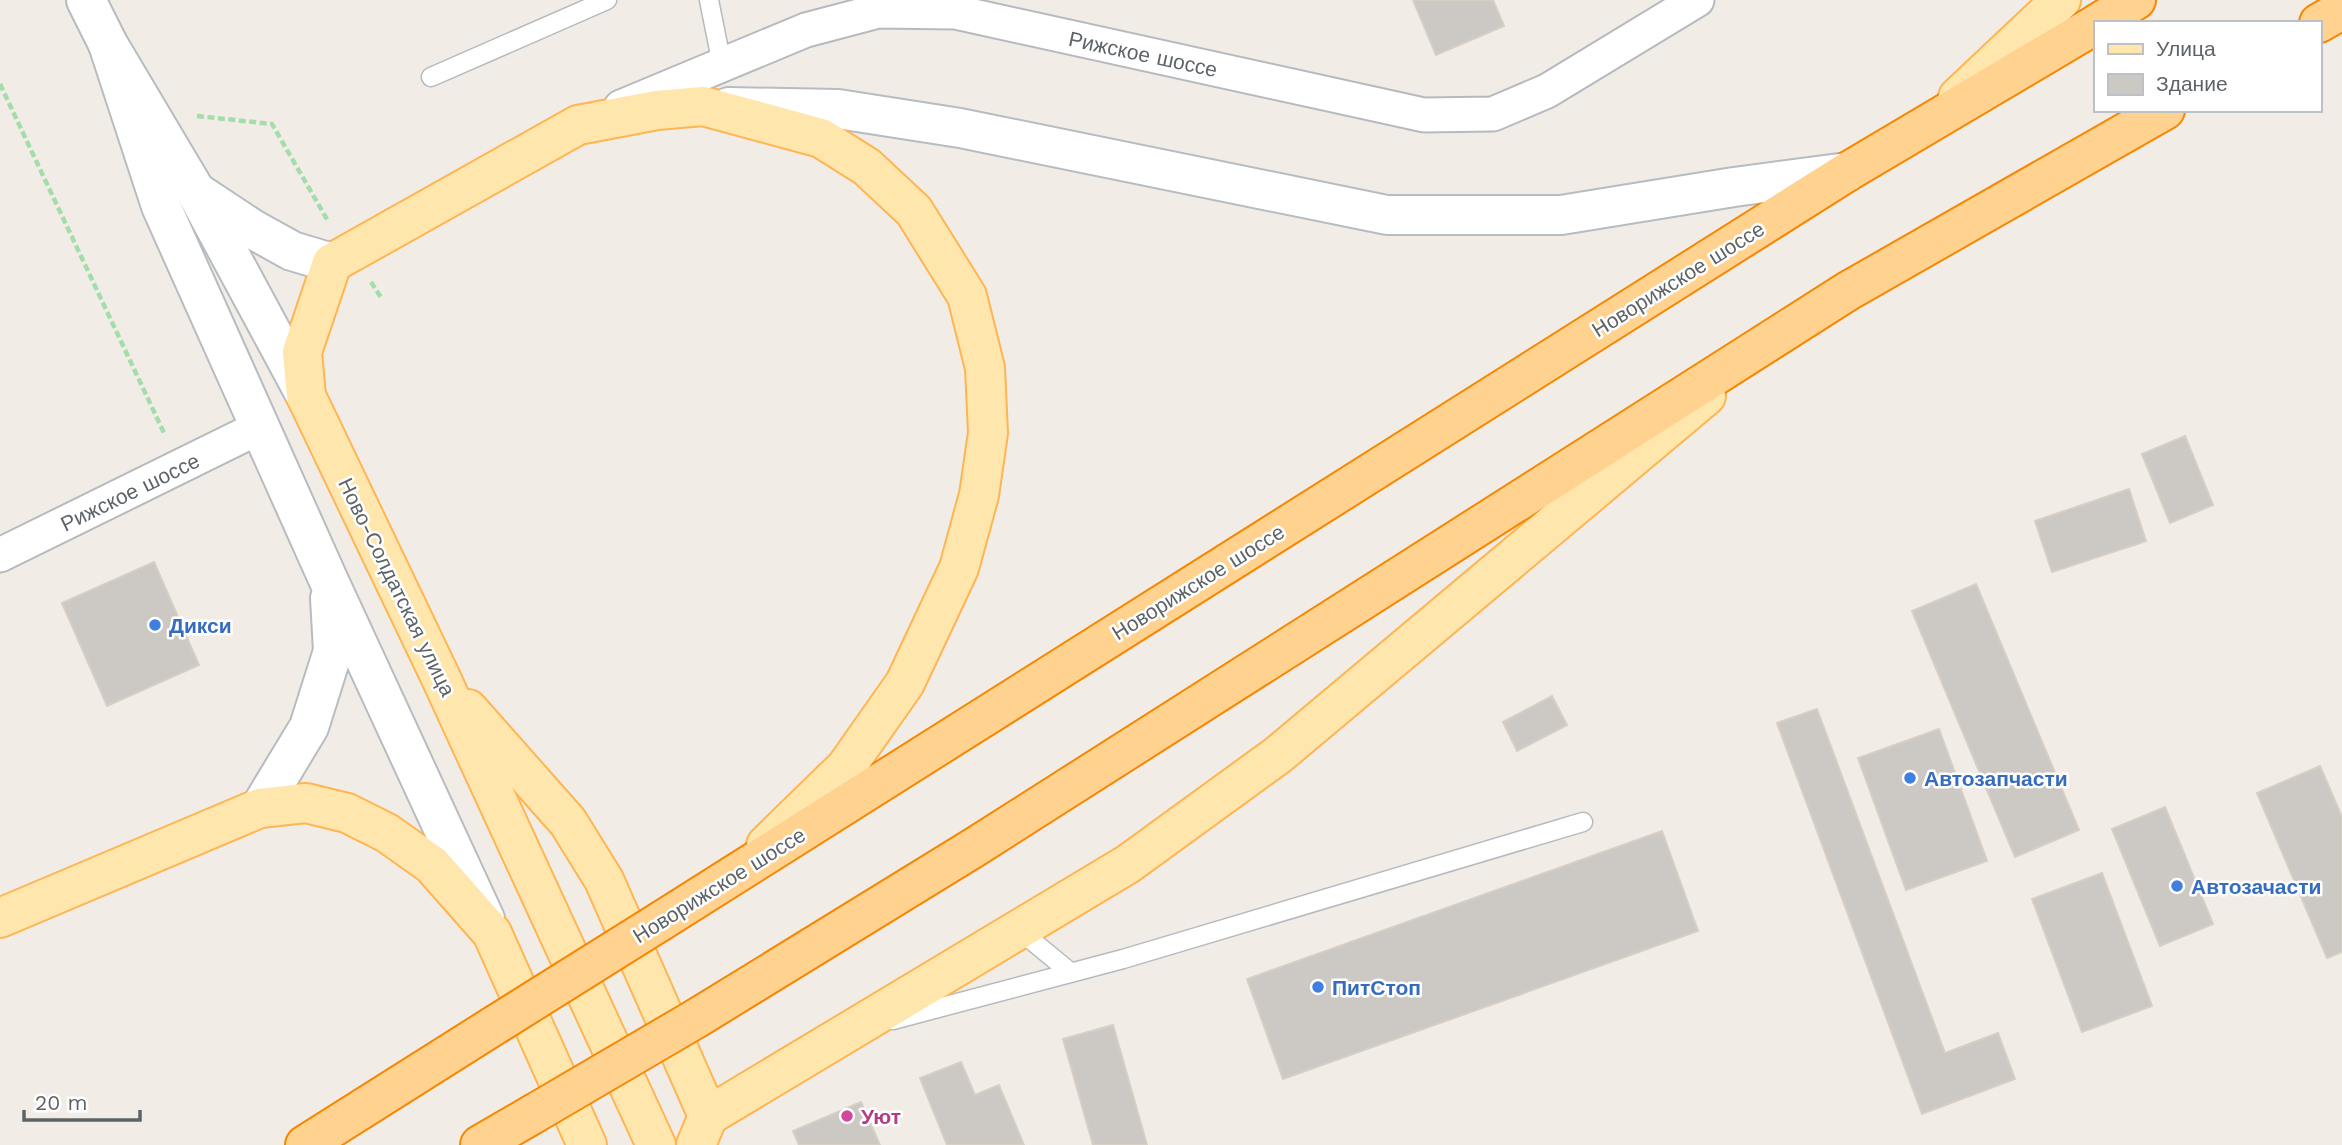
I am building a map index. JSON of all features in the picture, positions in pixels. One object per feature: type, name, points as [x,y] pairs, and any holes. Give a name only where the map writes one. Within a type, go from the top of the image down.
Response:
[{"type":"highway","name":"Новорижское шоссе","points":[[2102,21],[2136,0]]},
{"type":"highway","points":[[2321,22],[2342,10]]},
{"type":"highway","name":"Новорижское шоссе","points":[[305,1145],[1847,172],[2094,26]]},
{"type":"highway","points":[[480,1145],[697,1018],[987,839],[1848,291],[2161,112]]},
{"type":"main road","name":"Ново-Солдатская улица","points":[[86,0],[108,44],[196,191],[306,396],[656,1145]]},
{"type":"main road","points":[[1927,126],[2061,0]]},
{"type":"main road","name":"Ново-Солдатская улица","points":[[108,44],[161,206],[587,1145]]},
{"type":"main road","points":[[196,191],[254,230],[292,251],[342,257],[578,125],[657,110],[703,106],[838,109],[960,128],[1387,215],[1561,215],[1847,172]]},
{"type":"main road","points":[[703,106],[821,138],[867,167],[914,212],[967,296],[985,368],[988,432],[979,495],[959,568],[905,683],[846,767],[737,873]]},
{"type":"main road","points":[[306,396],[302,352],[342,257]]},
{"type":"main road","points":[[439,676],[568,822],[604,880],[702,1131],[848,1032],[1128,864],[1278,755],[1702,399],[1848,291]]},
{"type":"main road","points":[[260,808],[309,727],[332,651],[328,579]]},
{"type":"main road","points":[[0,918],[260,808],[306,803],[347,813],[387,833],[432,865],[492,933]]},
{"type":"street","name":"Рижское шоссе","points":[[578,125],[806,30],[878,11],[955,12],[1424,115],[1493,114],[1547,91],[1697,0]]},
{"type":"street","name":"Рижское шоссе","points":[[0,555],[260,427]]},
{"type":"lane","points":[[431,77],[607,0]]},
{"type":"lane","points":[[709,0],[722,65]]},
{"type":"lane","points":[[908,0],[955,12]]},
{"type":"lane","points":[[848,1032],[1123,959],[1583,822]]},
{"type":"lane","points":[[1019,930],[1070,972]]},
{"type":"path","points":[[0,84],[180,467]]},
{"type":"path","points":[[185,115],[272,124],[323,214],[342,257],[382,299]]},
{"type":"building","points":[[1413,0],[1493,0],[1504,26],[1436,55]]},
{"type":"building","points":[[2185,436],[2213,505],[2170,523],[2142,454]]},
{"type":"building","points":[[2129,489],[2146,541],[2052,572],[2035,521]]},
{"type":"building","points":[[154,562],[199,665],[107,706],[62,603]]},
{"type":"building","points":[[1976,584],[2079,830],[2015,857],[1912,611]]},
{"type":"building","points":[[1552,696],[1567,725],[1517,751],[1503,722]]},
{"type":"building","points":[[1817,709],[1945,1053],[1998,1033],[2015,1079],[1922,1114],[1777,723]]},
{"type":"building","points":[[1939,729],[1987,861],[1906,890],[1858,758]]},
{"type":"building","points":[[2320,766],[2342,817],[2342,952],[2327,958],[2257,793]]},
{"type":"building","points":[[2165,807],[2213,924],[2160,946],[2112,829]]},
{"type":"building","points":[[1662,831],[1698,931],[1283,1079],[1247,979]]},
{"type":"building","points":[[2102,873],[2152,1006],[2082,1032],[2032,899]]},
{"type":"building","points":[[1113,1025],[1147,1145],[1093,1145],[1063,1039]]},
{"type":"building","points":[[961,1062],[975,1095],[999,1085],[1024,1145],[947,1145],[920,1078]]},
{"type":"building","name":"Уют","points":[[861,1102],[880,1145],[799,1145],[793,1131]]},
{"type":"place","name":"Дикси","points":[[155,625]]},
{"type":"place","name":"Автозапчасти","points":[[1910,778]]},
{"type":"place","name":"Автозачасти","points":[[2177,886]]},
{"type":"place","name":"ПитСтоп","points":[[1318,987]]},
{"type":"place","name":"Уют","points":[[847,1116]]}]
